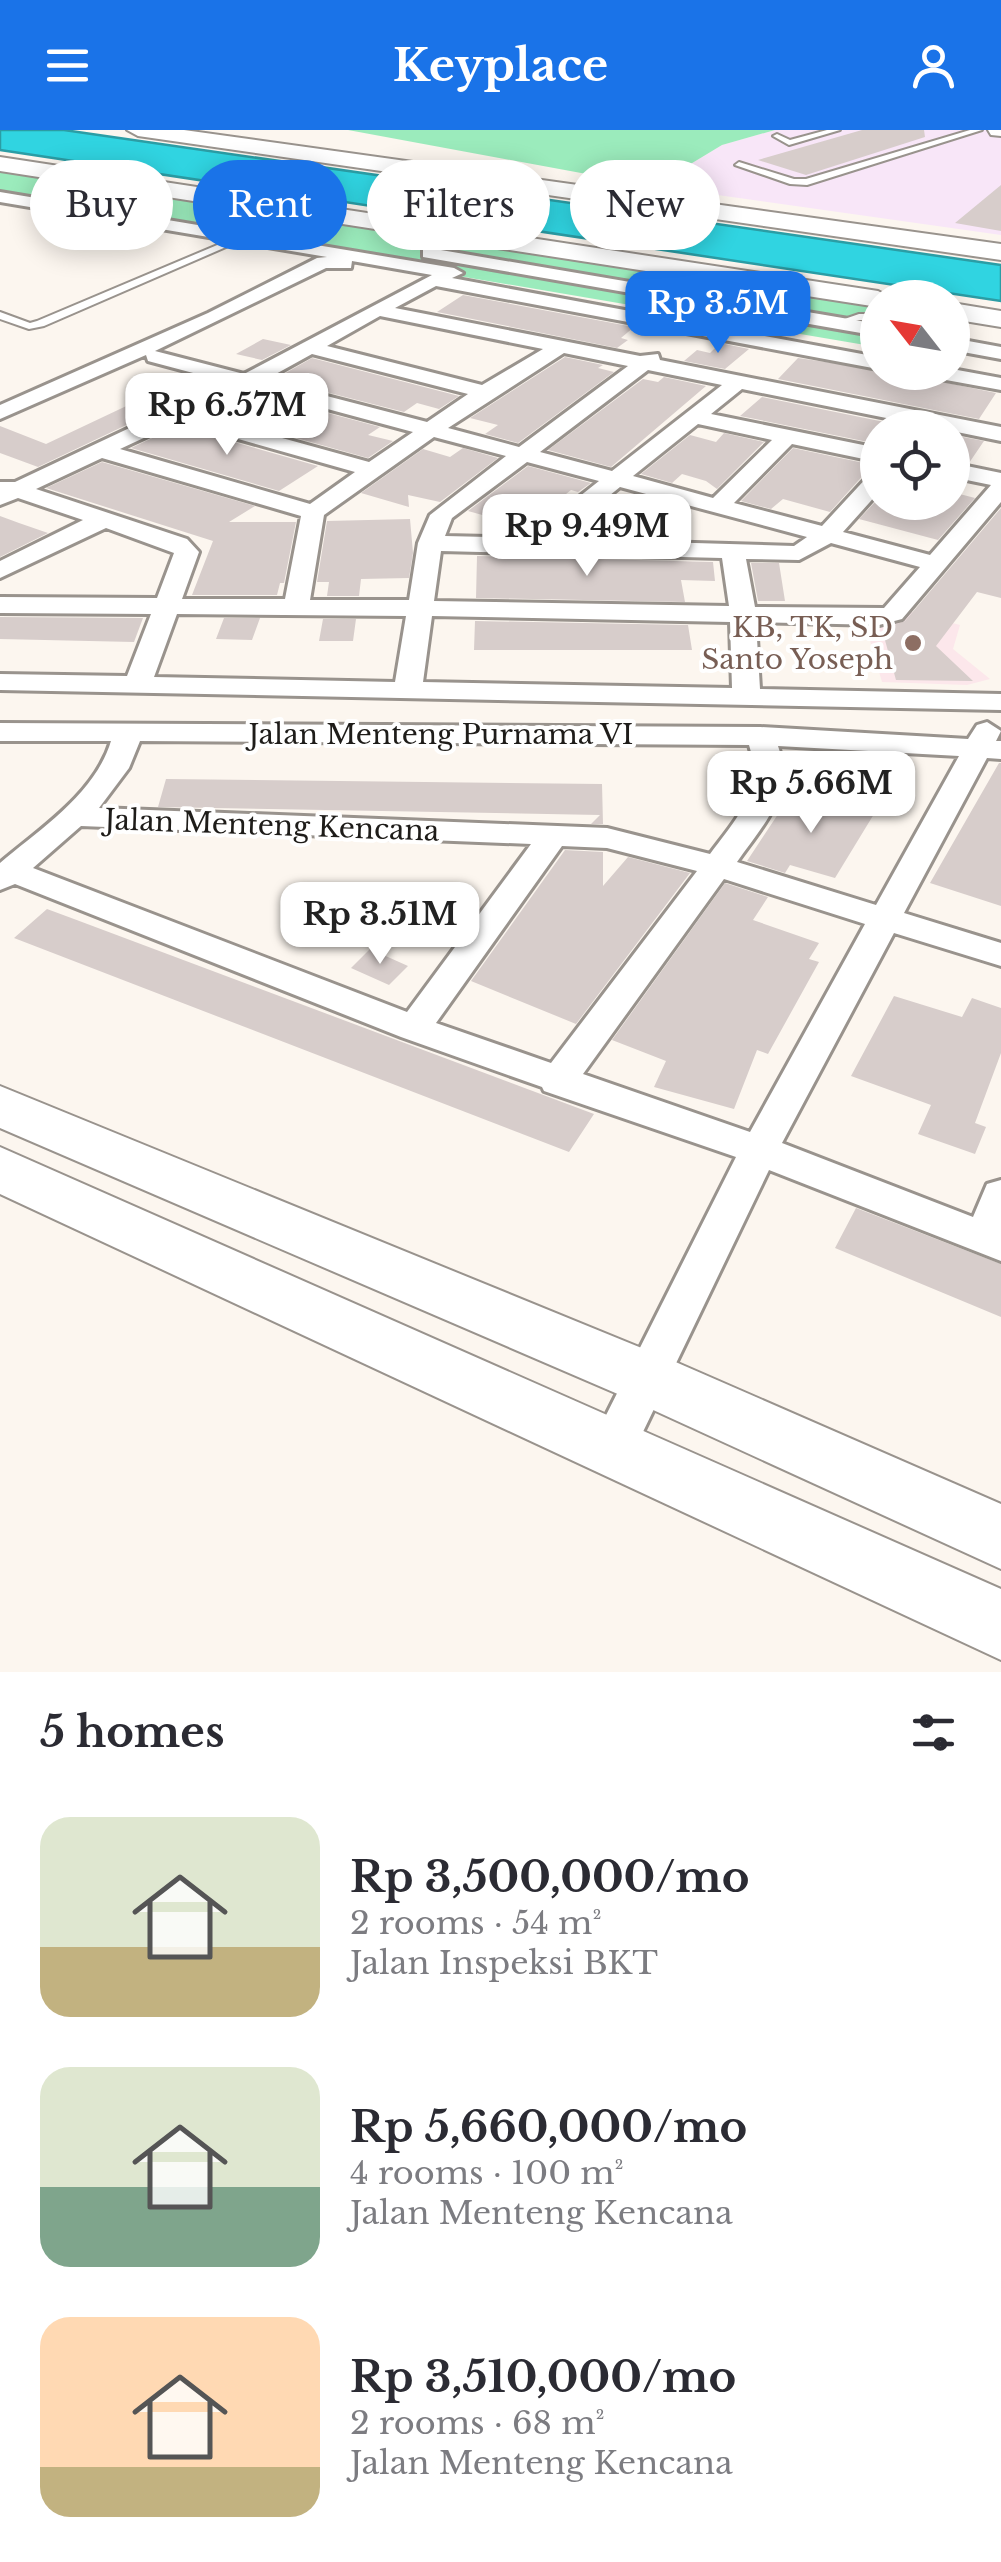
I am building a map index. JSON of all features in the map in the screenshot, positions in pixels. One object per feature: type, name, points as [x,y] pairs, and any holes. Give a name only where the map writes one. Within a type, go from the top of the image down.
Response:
[{"type":"street","points":[[138,130],[1001,252]]},
{"type":"street","points":[[0,164],[860,296]]},
{"type":"street","points":[[0,183],[860,327]]},
{"type":"street","points":[[0,196],[193,228]]},
{"type":"street","points":[[319,250],[860,344]]},
{"type":"street","points":[[0,413],[216,317],[323,262],[860,359]]},
{"type":"street","points":[[0,426],[155,358],[346,264]]},
{"type":"street","points":[[5,491],[101,451],[250,380],[433,280]]},
{"type":"street","points":[[377,310],[1001,434]]},
{"type":"street","points":[[970,314],[1001,319]]},
{"type":"street","points":[[408,688],[430,543],[442,514],[691,330]]},
{"type":"street","points":[[309,347],[485,392]]},
{"type":"street","points":[[296,609],[313,512],[431,428],[558,348]]},
{"type":"street","points":[[970,348],[1001,354]]},
{"type":"street","points":[[155,358],[934,563]]},
{"type":"street","points":[[970,364],[1001,370]]},
{"type":"street","points":[[970,378],[1001,384]]},
{"type":"street","points":[[532,546],[739,381]]},
{"type":"street","points":[[177,415],[371,470]]},
{"type":"street","points":[[693,417],[860,451]]},
{"type":"street","points":[[720,505],[787,437]]},
{"type":"street","points":[[101,451],[313,512]]},
{"type":"street","points":[[970,474],[1001,480]]},
{"type":"street","points":[[0,605],[893,614],[1001,488]]},
{"type":"street","points":[[5,491],[184,548],[186,552],[167,608],[137,685]]},
{"type":"street","points":[[430,543],[799,553],[828,534],[860,499]]},
{"type":"street","points":[[0,570],[103,520]]},
{"type":"street","points":[[733,553],[743,615],[746,694]]},
{"type":"street","name":"Jalan Menteng Purnama VI","points":[[0,682],[746,694],[994,726]]},
{"type":"street","points":[[612,1450],[759,1150],[994,726]]},
{"type":"street","name":"Jalan Menteng Purnama VI","points":[[0,732],[760,736],[994,726]]},
{"type":"street","points":[[74,816],[98,792],[124,752],[128,733]]},
{"type":"street","points":[[558,1082],[756,814],[769,790],[772,766],[760,736]]},
{"type":"street","name":"Jalan Menteng Kencana","points":[[993,1242],[759,1150],[558,1082],[5,876],[74,816],[607,838],[716,866],[1001,954]]},
{"type":"street","points":[[414,1028],[553,836]]},
{"type":"street","points":[[0,1106],[649,1379],[1001,1537]]},
{"type":"street","points":[[0,1169],[1001,1625]]},
{"type":"street","points":[[993,1242],[1001,1196]]},
{"type":"lane","points":[[800,130],[775,137],[789,143],[836,130]]},
{"type":"lane","points":[[740,164],[792,182],[807,182],[978,130]]},
{"type":"lane","points":[[0,315],[29,326],[40,324],[214,250]]},
{"type":"lane","points":[[838,323],[860,316]]},
{"type":"shaded area","points":[[775,130],[1001,130],[1001,235],[720,195],[720,160],[697,160],[722,145]]},
{"type":"shaded area","name":"KB, TK, SD Santo Yoseph","points":[[896,608],[960,625],[953,649],[990,679],[967,685],[882,682],[869,637]]},
{"type":"green space","points":[[348,130],[775,130],[722,145],[697,160],[570,160],[570,171],[550,167],[550,160],[511,160]]},
{"type":"green space","points":[[0,164],[30,169],[30,203],[0,198]]},
{"type":"green space","points":[[173,191],[193,194],[193,231],[173,227]]},
{"type":"green space","points":[[347,217],[367,220],[367,250],[550,249],[860,296],[860,318],[851,319],[860,323],[860,344],[306,250],[347,250]]},
{"type":"water","points":[[0,130],[64,130],[272,160],[193,160],[193,179],[173,176],[173,160],[66,160],[0,150]]},
{"type":"water","points":[[347,171],[367,174],[367,205],[347,202]]},
{"type":"water","points":[[550,200],[570,203],[570,236],[550,233]]},
{"type":"water","points":[[720,225],[1001,265],[1001,301],[970,296],[970,280],[862,280],[663,250],[720,250]]},
{"type":"building","points":[[862,130],[924,130],[925,137],[806,175],[758,160]]},
{"type":"building","points":[[1001,185],[1001,231],[955,223]]},
{"type":"building","points":[[463,295],[634,327],[621,338],[628,340],[617,348],[437,312]]},
{"type":"building","points":[[263,339],[291,345],[262,360],[236,354]]},
{"type":"building","points":[[720,343],[749,349],[725,369],[684,361],[697,350],[710,353]]},
{"type":"building","points":[[565,357],[603,365],[598,368],[614,372],[518,443],[485,434],[498,425],[470,418]]},
{"type":"building","points":[[312,358],[459,396],[439,409],[417,403],[404,412],[275,379]]},
{"type":"building","points":[[798,358],[860,367],[860,390],[970,388],[996,393],[979,419],[970,417],[970,410],[934,410],[778,379]]},
{"type":"building","points":[[664,377],[706,386],[611,467],[548,450],[643,379],[658,382]]},
{"type":"building","points":[[175,383],[200,390],[38,467],[0,453],[0,426],[46,444]]},
{"type":"building","points":[[249,392],[380,427],[368,435],[393,441],[368,458],[206,413]]},
{"type":"building","points":[[762,397],[860,417],[860,440],[740,416]]},
{"type":"building","points":[[178,426],[318,466],[279,491],[131,448]]},
{"type":"building","points":[[724,433],[764,442],[717,489],[706,481],[682,474],[672,483],[641,474],[690,435],[716,442]]},
{"type":"building","points":[[970,438],[984,441],[970,462]]},
{"type":"building","points":[[463,448],[498,458],[440,502],[408,495],[409,507],[361,493],[423,449],[450,457]]},
{"type":"building","points":[[793,448],[860,462],[860,479],[830,512],[783,499],[771,509],[741,501]]},
{"type":"building","points":[[102,462],[255,506],[229,522],[296,522],[284,583],[280,583],[277,595],[192,595],[213,541],[46,488]]},
{"type":"building","points":[[528,466],[591,483],[578,492],[571,490],[525,527],[468,511]]},
{"type":"building","points":[[1001,508],[1001,598],[977,592],[936,646],[973,681],[896,680],[883,633],[905,621]]},
{"type":"building","points":[[0,516],[19,523],[48,533],[0,557]]},
{"type":"building","points":[[410,519],[413,553],[409,578],[361,579],[359,596],[327,596],[329,582],[317,582],[327,521]]},
{"type":"building","points":[[863,520],[956,520],[938,540]]},
{"type":"building","points":[[477,556],[713,562],[715,581],[681,580],[685,602],[476,598]]},
{"type":"building","points":[[751,563],[779,563],[785,601],[758,601]]},
{"type":"building","points":[[0,617],[143,618],[134,642],[0,639]]},
{"type":"building","points":[[224,618],[260,618],[252,640],[216,639]]},
{"type":"building","points":[[323,619],[356,619],[353,641],[319,641]]},
{"type":"building","points":[[475,621],[688,625],[692,650],[474,650]]},
{"type":"building","points":[[1001,763],[1001,906],[930,883]]},
{"type":"building","points":[[166,779],[602,784],[603,824],[591,824],[600,815],[158,807]]},
{"type":"building","points":[[794,790],[874,814],[835,878],[790,865],[785,873],[747,861]]},
{"type":"building","points":[[565,850],[603,852],[603,886],[628,857],[690,873],[576,1024],[471,981]]},
{"type":"building","points":[[725,883],[768,897],[753,920],[819,943],[809,959],[819,962],[768,1054],[757,1050],[734,1109],[654,1087],[666,1061],[612,1040]]},
{"type":"building","points":[[47,909],[594,1114],[569,1152],[14,938]]},
{"type":"building","points":[[370,949],[408,966],[389,985],[351,968]]},
{"type":"building","points":[[894,996],[962,1017],[972,998],[1001,1008],[1001,1053],[975,1123],[986,1127],[975,1154],[918,1134],[931,1105],[851,1076]]},
{"type":"building","points":[[856,1208],[1001,1264],[1001,1317],[835,1248]]},
{"type":"place","name":"KB, TK, SD Santo Yoseph","points":[[913,643]]}]
